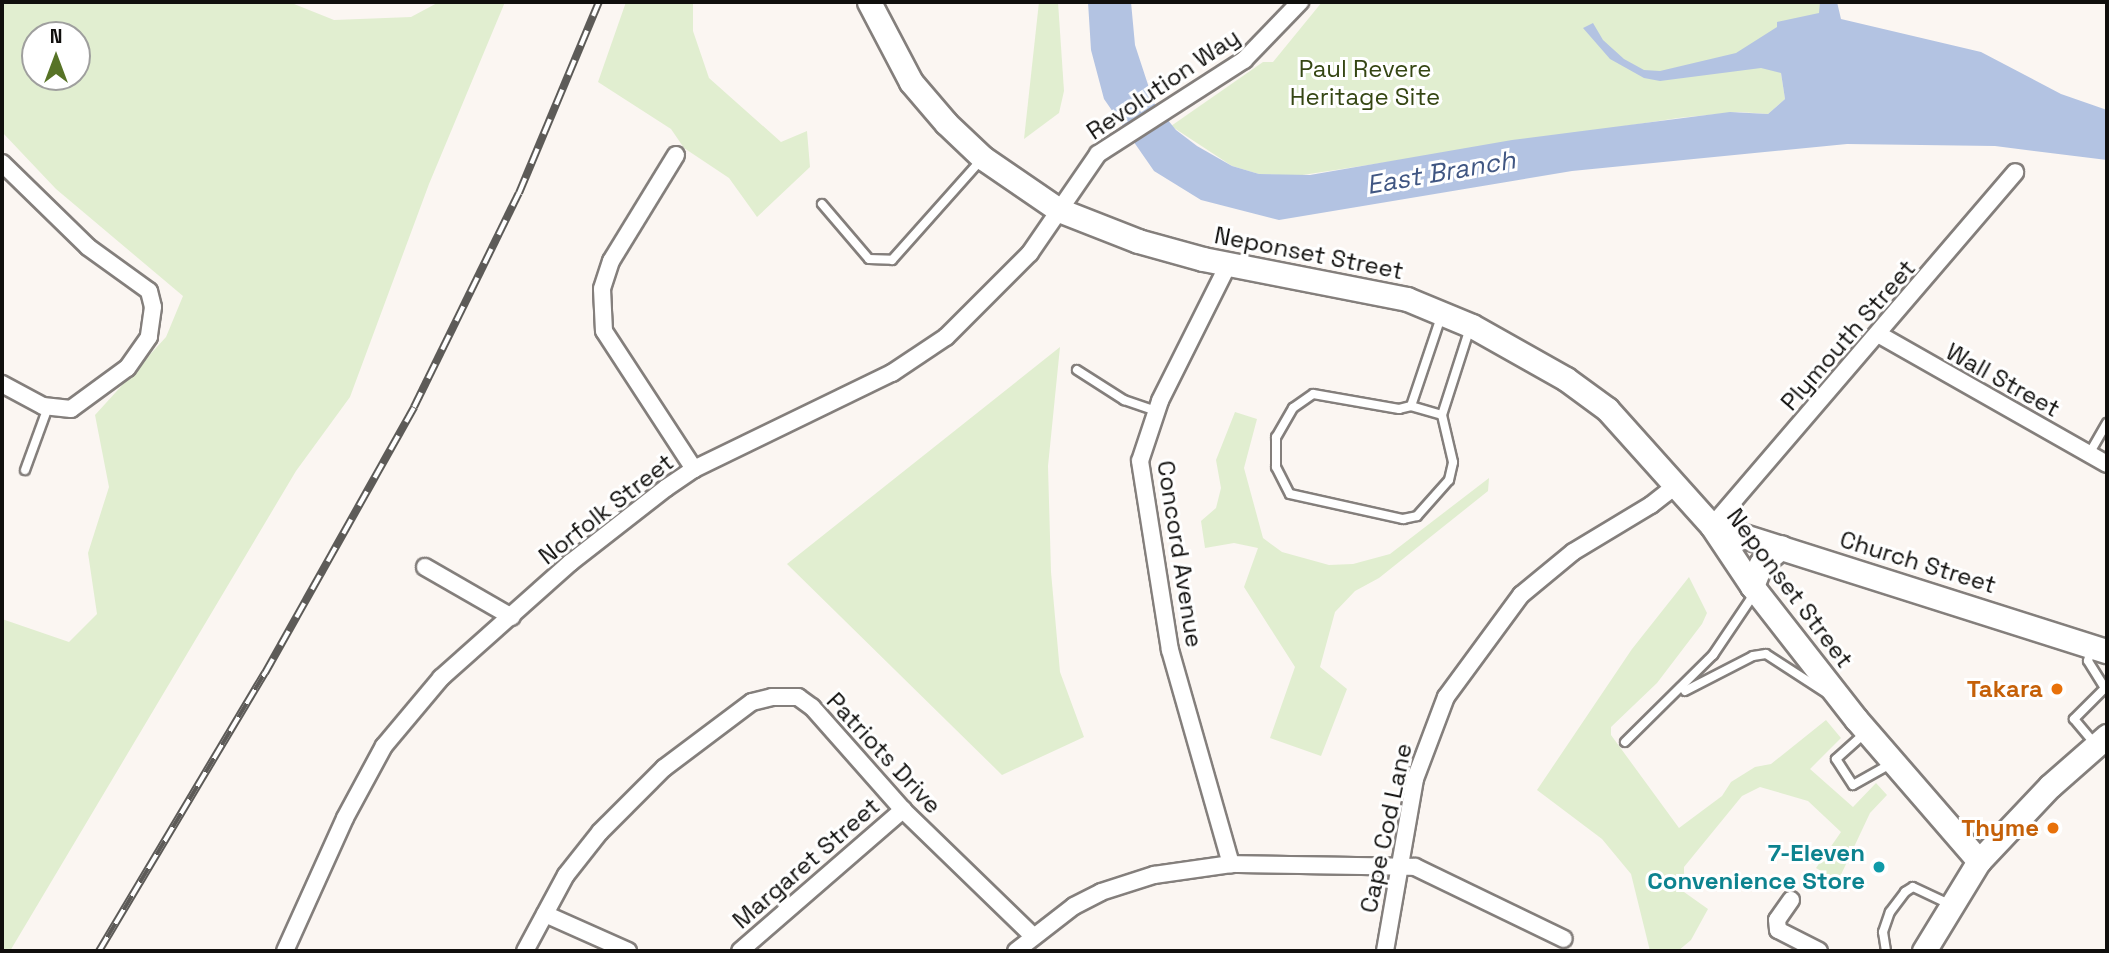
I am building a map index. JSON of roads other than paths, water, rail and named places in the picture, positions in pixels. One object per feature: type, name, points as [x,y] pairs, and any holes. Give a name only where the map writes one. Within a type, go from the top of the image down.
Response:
[{"type":"main road","name":"Neponset Street","points":[[869,2],[911,82],[946,123],[983,158],[1059,209],[1138,241],[1229,263],[1352,285],[1407,299],[1471,326],[1566,379],[1607,409],[1712,526],[1754,589],[1867,732],[1979,861]]},
{"type":"main road","name":"Church Street","points":[[1712,526],[2099,648]]},
{"type":"main road","points":[[1754,589],[1761,564],[1781,547]]},
{"type":"main road","points":[[1924,951],[1979,861],[2103,746]]},
{"type":"street","name":"Revolution Way","points":[[1059,209],[1087,164],[1111,145],[1244,60],[1297,3]]},
{"type":"street","points":[[676,155],[611,261],[602,289],[604,331],[694,469]]},
{"type":"street","points":[[2,163],[88,247],[149,291],[153,307],[149,337],[127,368],[71,409],[48,407],[2,384]]},
{"type":"street","name":"Plymouth Street","points":[[1712,526],[2015,172]]},
{"type":"street","name":"Norfolk Street","points":[[285,951],[345,818],[384,746],[441,678],[590,546],[694,469],[923,354],[1030,253],[1059,209]]},
{"type":"street","name":"Concord Avenue","points":[[1229,263],[1156,411],[1140,461],[1170,650],[1231,864]]},
{"type":"street","name":"Wall Street","points":[[1878,334],[2107,464]]},
{"type":"street","name":"Cape Cod Lane","points":[[1385,951],[1415,779],[1427,738],[1468,661],[1521,596],[1573,552],[1651,505],[1675,486]]},
{"type":"street","points":[[425,567],[512,617]]},
{"type":"street","name":"Patriots Drive","points":[[525,951],[566,875],[600,831],[664,768],[751,702],[799,697],[903,810],[1033,936]]},
{"type":"street","name":"Margaret Street","points":[[740,951],[903,810]]},
{"type":"street","points":[[1016,951],[1033,936],[1101,892],[1154,875],[1231,864],[1401,864],[1564,939]]},
{"type":"street","points":[[1791,900],[1777,920],[1778,930],[1819,951]]},
{"type":"street","points":[[545,914],[628,951]]},
{"type":"lane","points":[[822,204],[869,259],[892,260],[983,158]]},
{"type":"lane","points":[[1410,405],[1442,314]]},
{"type":"lane","points":[[1442,415],[1410,405],[1399,409],[1313,394],[1293,408],[1276,437],[1276,467],[1290,494],[1404,519],[1417,516],[1449,480],[1453,461],[1442,415],[1471,326]]},
{"type":"lane","points":[[1077,370],[1124,400],[1156,411]]},
{"type":"lane","points":[[25,470],[48,407]]},
{"type":"lane","points":[[2089,454],[2107,423]]},
{"type":"lane","points":[[1625,742],[1679,694],[1713,655],[1754,589]]},
{"type":"lane","points":[[2099,648],[2088,660],[2105,688],[2074,719],[2103,746]]},
{"type":"lane","points":[[1679,694],[1753,656],[1766,654],[1805,683],[1839,696]]},
{"type":"lane","points":[[1867,732],[1836,759],[1853,785],[1860,785],[1893,762]]},
{"type":"lane","points":[[1886,951],[1881,943],[1890,912],[1905,892],[1913,887],[1951,905]]},
{"type":"water","name":"East Branch","points":[[1088,2],[1131,2],[1135,45],[1154,103],[1176,130],[1197,146],[1232,166],[1259,174],[1310,175],[1512,140],[1730,112],[1768,114],[1785,99],[1781,73],[1761,68],[1660,81],[1644,78],[1610,59],[1583,28],[1593,23],[1603,40],[1624,59],[1644,70],[1660,71],[1736,53],[1777,27],[1777,22],[1819,13],[1820,2],[1837,2],[1841,19],[1981,52],[2061,94],[2107,110],[2107,160],[1995,146],[1847,144],[1572,171],[1279,220],[1201,200],[1154,171],[1104,99],[1091,50]]},
{"type":"railway","points":[[99,951],[265,673],[414,407],[519,193],[599,2]]},
{"type":"place","name":"Takara","points":[[2057,689]]},
{"type":"place","name":"Thyme","points":[[2053,828]]},
{"type":"place","name":"7-Eleven Convenience Store","points":[[1879,867]]},
{"type":"park label","name":"Paul Revere Heritage Site","points":[[1365,83]]}]
